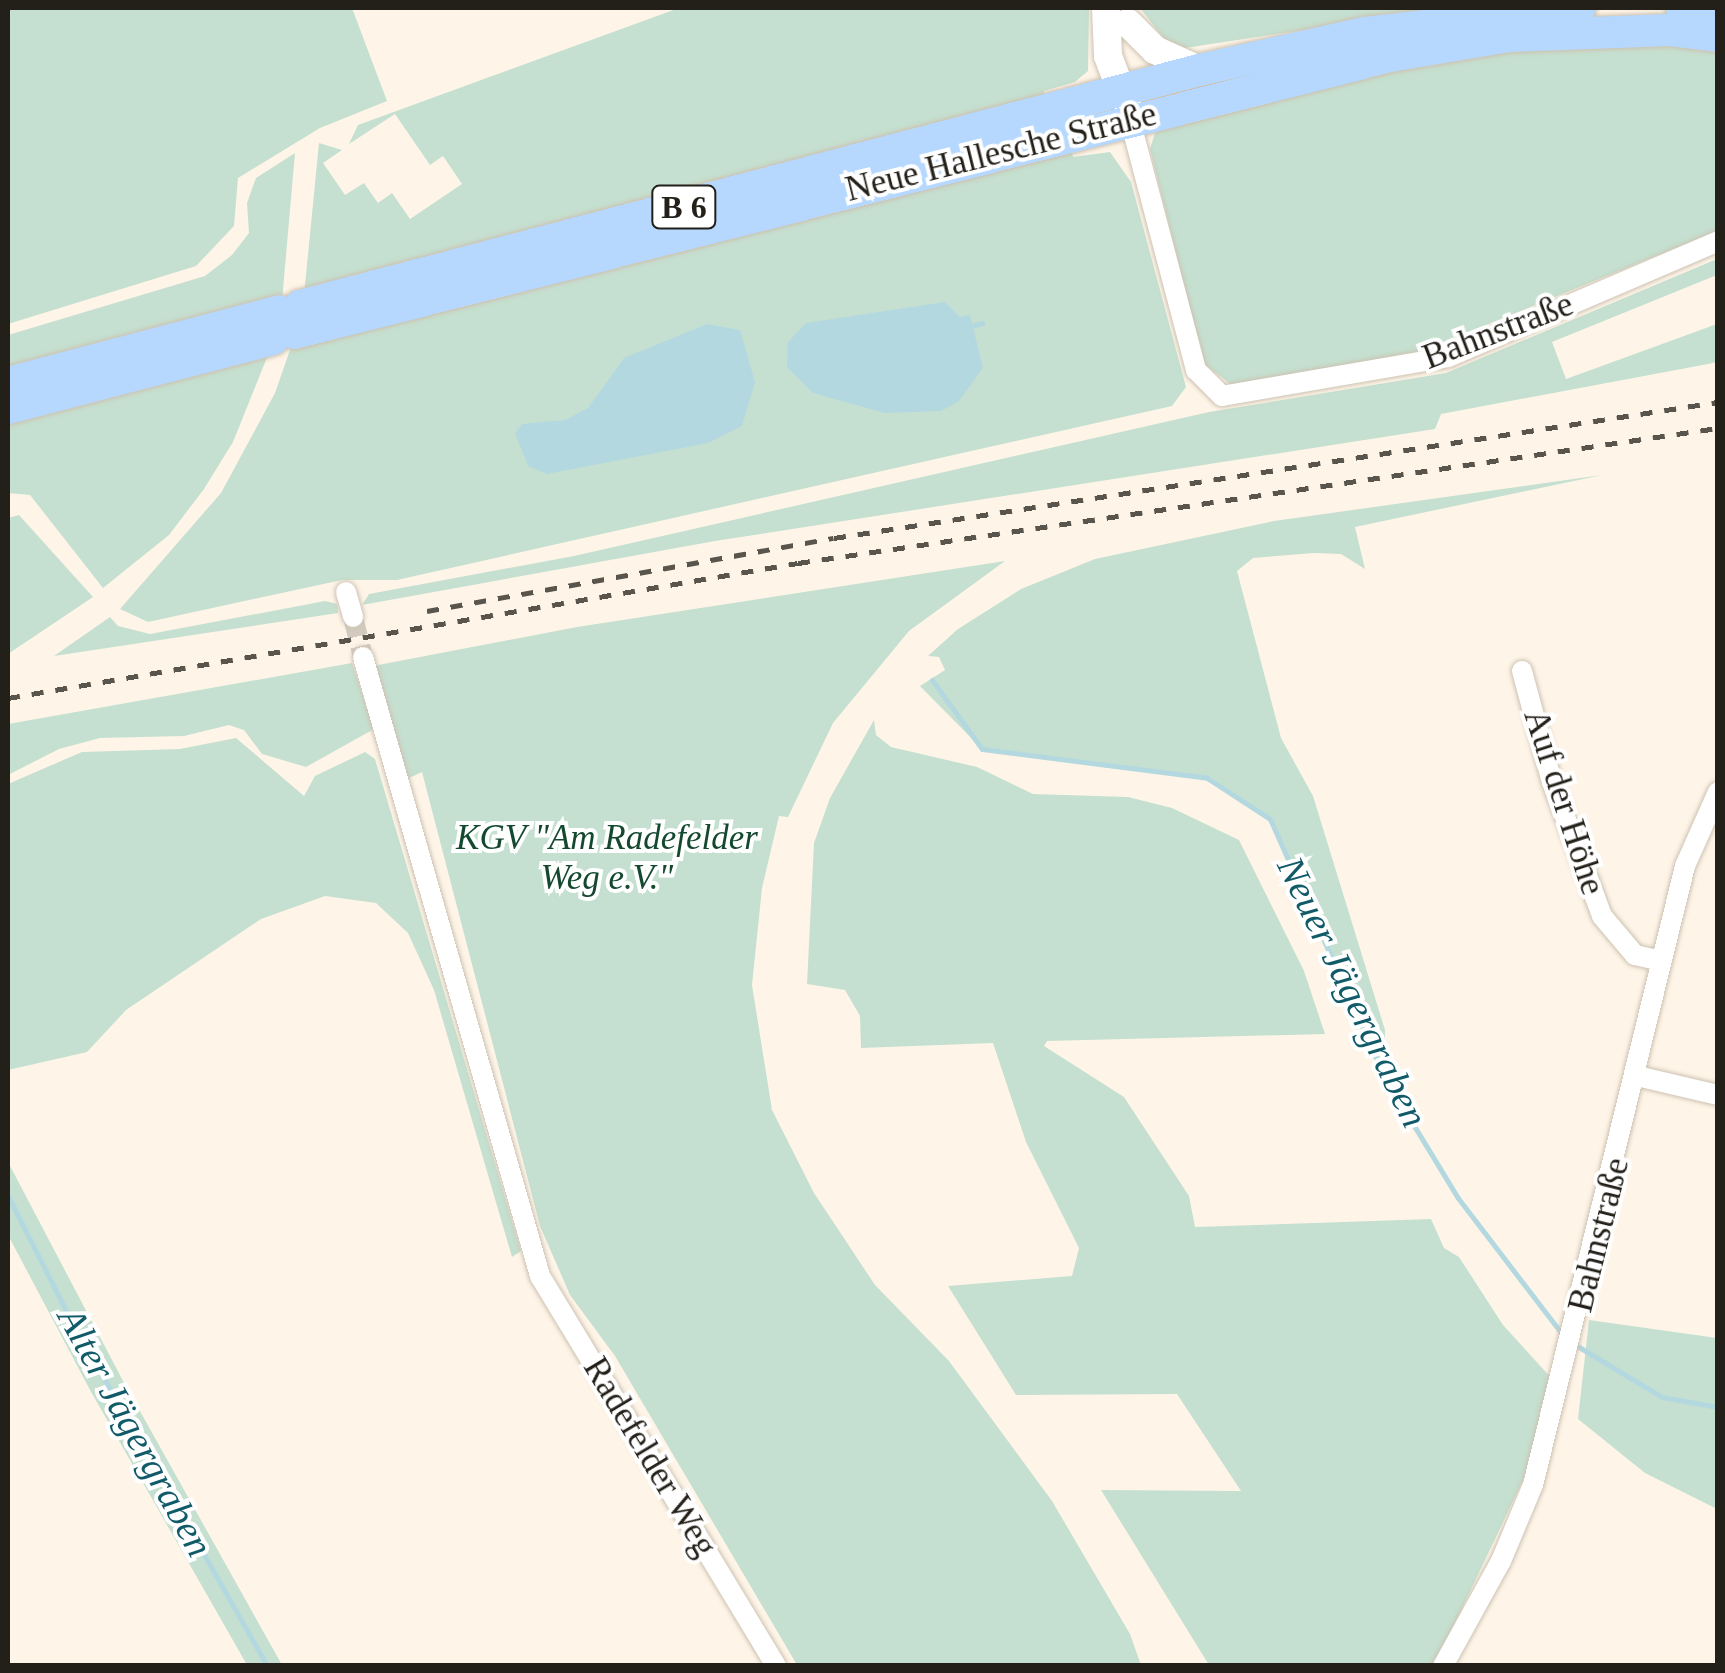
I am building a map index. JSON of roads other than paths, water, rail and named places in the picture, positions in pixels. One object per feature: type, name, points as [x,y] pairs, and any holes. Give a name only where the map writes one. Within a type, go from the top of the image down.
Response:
[{"type":"main road","name":"Neue Hallesche Straße","points":[[1127,105],[1199,70],[1364,33],[1580,8]]},
{"type":"main road","points":[[1682,8],[1718,10]]},
{"type":"main road","name":"Neue Hallesche Straße","points":[[8,382],[287,322],[1127,105],[1509,36],[1670,30],[1718,36]]},
{"type":"main road","name":"Neue Hallesche Straße","points":[[8,408],[287,322]]},
{"type":"street","points":[[1120,13],[1155,50],[1199,70]]},
{"type":"street","points":[[1120,13],[1108,56],[1127,105]]},
{"type":"street","name":"Bahnstraße","points":[[1127,105],[1196,370],[1210,390],[1234,398],[1448,357],[1718,241]]},
{"type":"street","points":[[346,592],[353,617]]},
{"type":"street","name":"Radefelder Weg","points":[[362,656],[528,1247],[776,1666]]},
{"type":"street","name":"Auf der Höhe","points":[[1522,671],[1552,782],[1602,916],[1634,955],[1661,961]]},
{"type":"street","name":"Bahnstraße","points":[[1444,1666],[1521,1518],[1570,1355],[1685,866],[1718,792]]},
{"type":"street","points":[[1637,1076],[1718,1095]]},
{"type":"water","points":[[945,302],[960,317],[970,315],[983,368],[958,402],[941,411],[885,413],[813,393],[787,367],[788,342],[806,323]]},
{"type":"water","points":[[707,324],[740,330],[755,382],[742,426],[708,443],[547,474],[528,466],[515,433],[522,424],[565,420],[588,408],[624,358]]},
{"type":"waterway","points":[[967,327],[983,323]]},
{"type":"waterway","name":"Neuer Jägergraben","points":[[932,680],[982,749],[1207,778],[1270,819],[1385,1078],[1458,1198],[1562,1334]]},
{"type":"waterway","name":"Alter Jägergraben","points":[[8,1196],[69,1317],[267,1666]]},
{"type":"waterway","name":"Neuer Jägergraben","points":[[1574,1344],[1662,1397],[1718,1407]]},
{"type":"tunnel","points":[[353,617],[363,657]]},
{"type":"railway","points":[[427,611],[834,538],[1718,402]]},
{"type":"railway","points":[[8,698],[798,563],[1718,428]]},
{"type":"park label","name":"KGV \"Am Radefelder Weg e.V.\"","points":[[607,858]]}]
